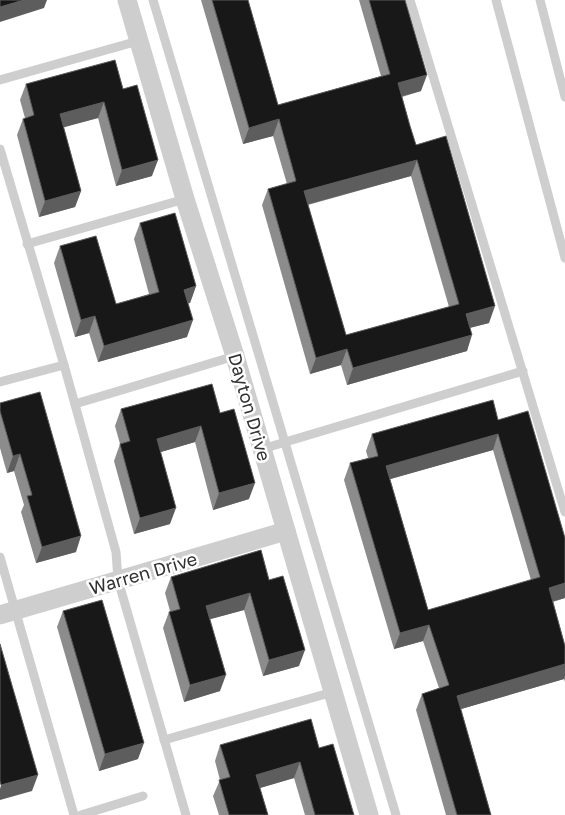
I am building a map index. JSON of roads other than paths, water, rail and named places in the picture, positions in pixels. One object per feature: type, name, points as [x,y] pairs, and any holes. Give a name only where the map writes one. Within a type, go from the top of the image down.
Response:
[{"type":"street","name":"Dayton Drive","points":[[127,0],[185,200],[235,356],[369,815]]},
{"type":"street","name":"Warren Drive","points":[[8,612],[286,531]]},
{"type":"lane","points":[[153,0],[396,815]]},
{"type":"lane","points":[[410,0],[565,512]]},
{"type":"lane","points":[[496,0],[561,225],[565,258]]},
{"type":"lane","points":[[540,0],[565,97]]},
{"type":"lane","points":[[0,80],[138,41]]},
{"type":"lane","points":[[0,149],[75,404],[116,552],[118,580],[186,815]]},
{"type":"lane","points":[[27,244],[185,200]]},
{"type":"lane","points":[[75,404],[235,356]]},
{"type":"lane","points":[[0,382],[64,365]]},
{"type":"lane","points":[[262,449],[523,371]]},
{"type":"lane","points":[[0,557],[8,612],[74,815]]},
{"type":"lane","points":[[164,740],[332,692]]},
{"type":"lane","points":[[81,815],[143,796]]}]
